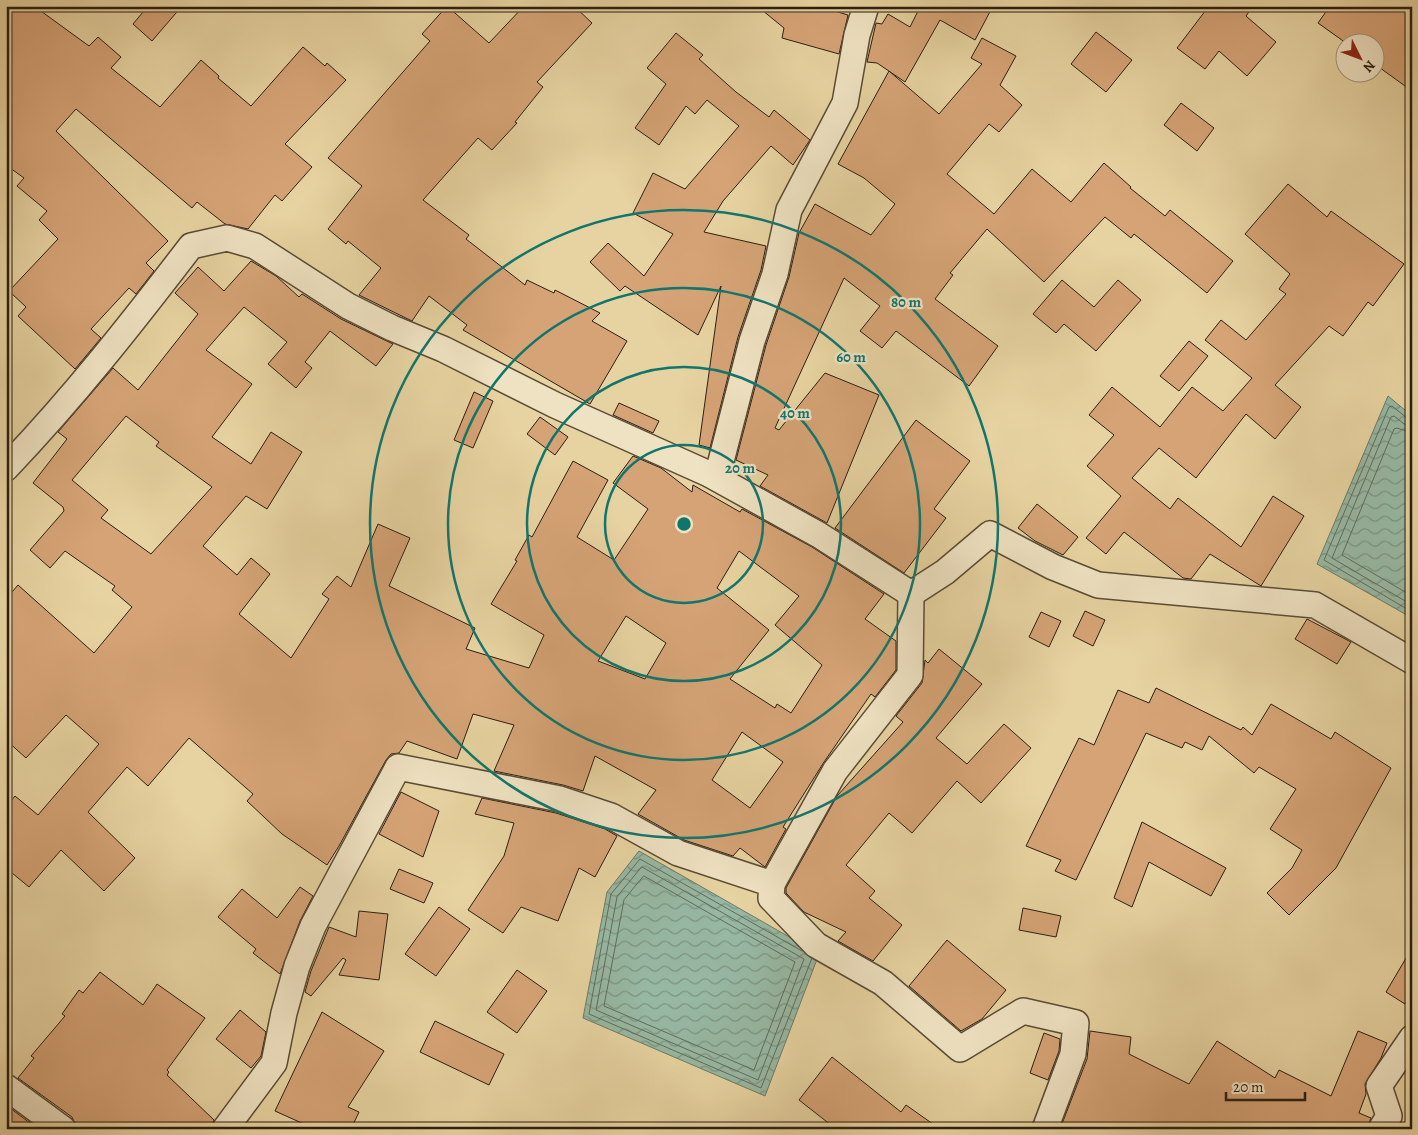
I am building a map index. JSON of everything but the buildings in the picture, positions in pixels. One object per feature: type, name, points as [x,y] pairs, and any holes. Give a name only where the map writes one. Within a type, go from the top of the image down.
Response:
[{"type":"street","points":[[709,474],[718,472],[752,340],[775,274],[789,210],[845,103],[857,35],[866,6]]},
{"type":"street","points":[[6,468],[46,426],[123,334],[190,246],[227,238],[255,246],[348,306],[392,328],[443,348],[555,405],[709,474],[819,535],[911,594]]},
{"type":"street","points":[[911,594],[945,572],[990,534],[1054,568],[1098,585],[1315,605],[1412,661]]},
{"type":"street","points":[[911,594],[910,675],[835,771],[772,884],[771,898],[816,945],[883,983],[960,1049],[1023,1011],[1076,1023],[1073,1054],[1045,1129]]},
{"type":"street","points":[[225,1129],[274,1063],[284,1013],[297,966],[313,926],[398,766],[560,798],[611,816],[678,853],[772,884]]},
{"type":"street","points":[[1381,1129],[1389,1116],[1378,1086],[1412,1038]]},
{"type":"street","points":[[6,1087],[63,1129]]},
{"type":"water","points":[[1388,396],[1412,416],[1412,618],[1317,564]]},
{"type":"water","points":[[639,851],[819,954],[765,1096],[583,1018],[607,892]]}]
